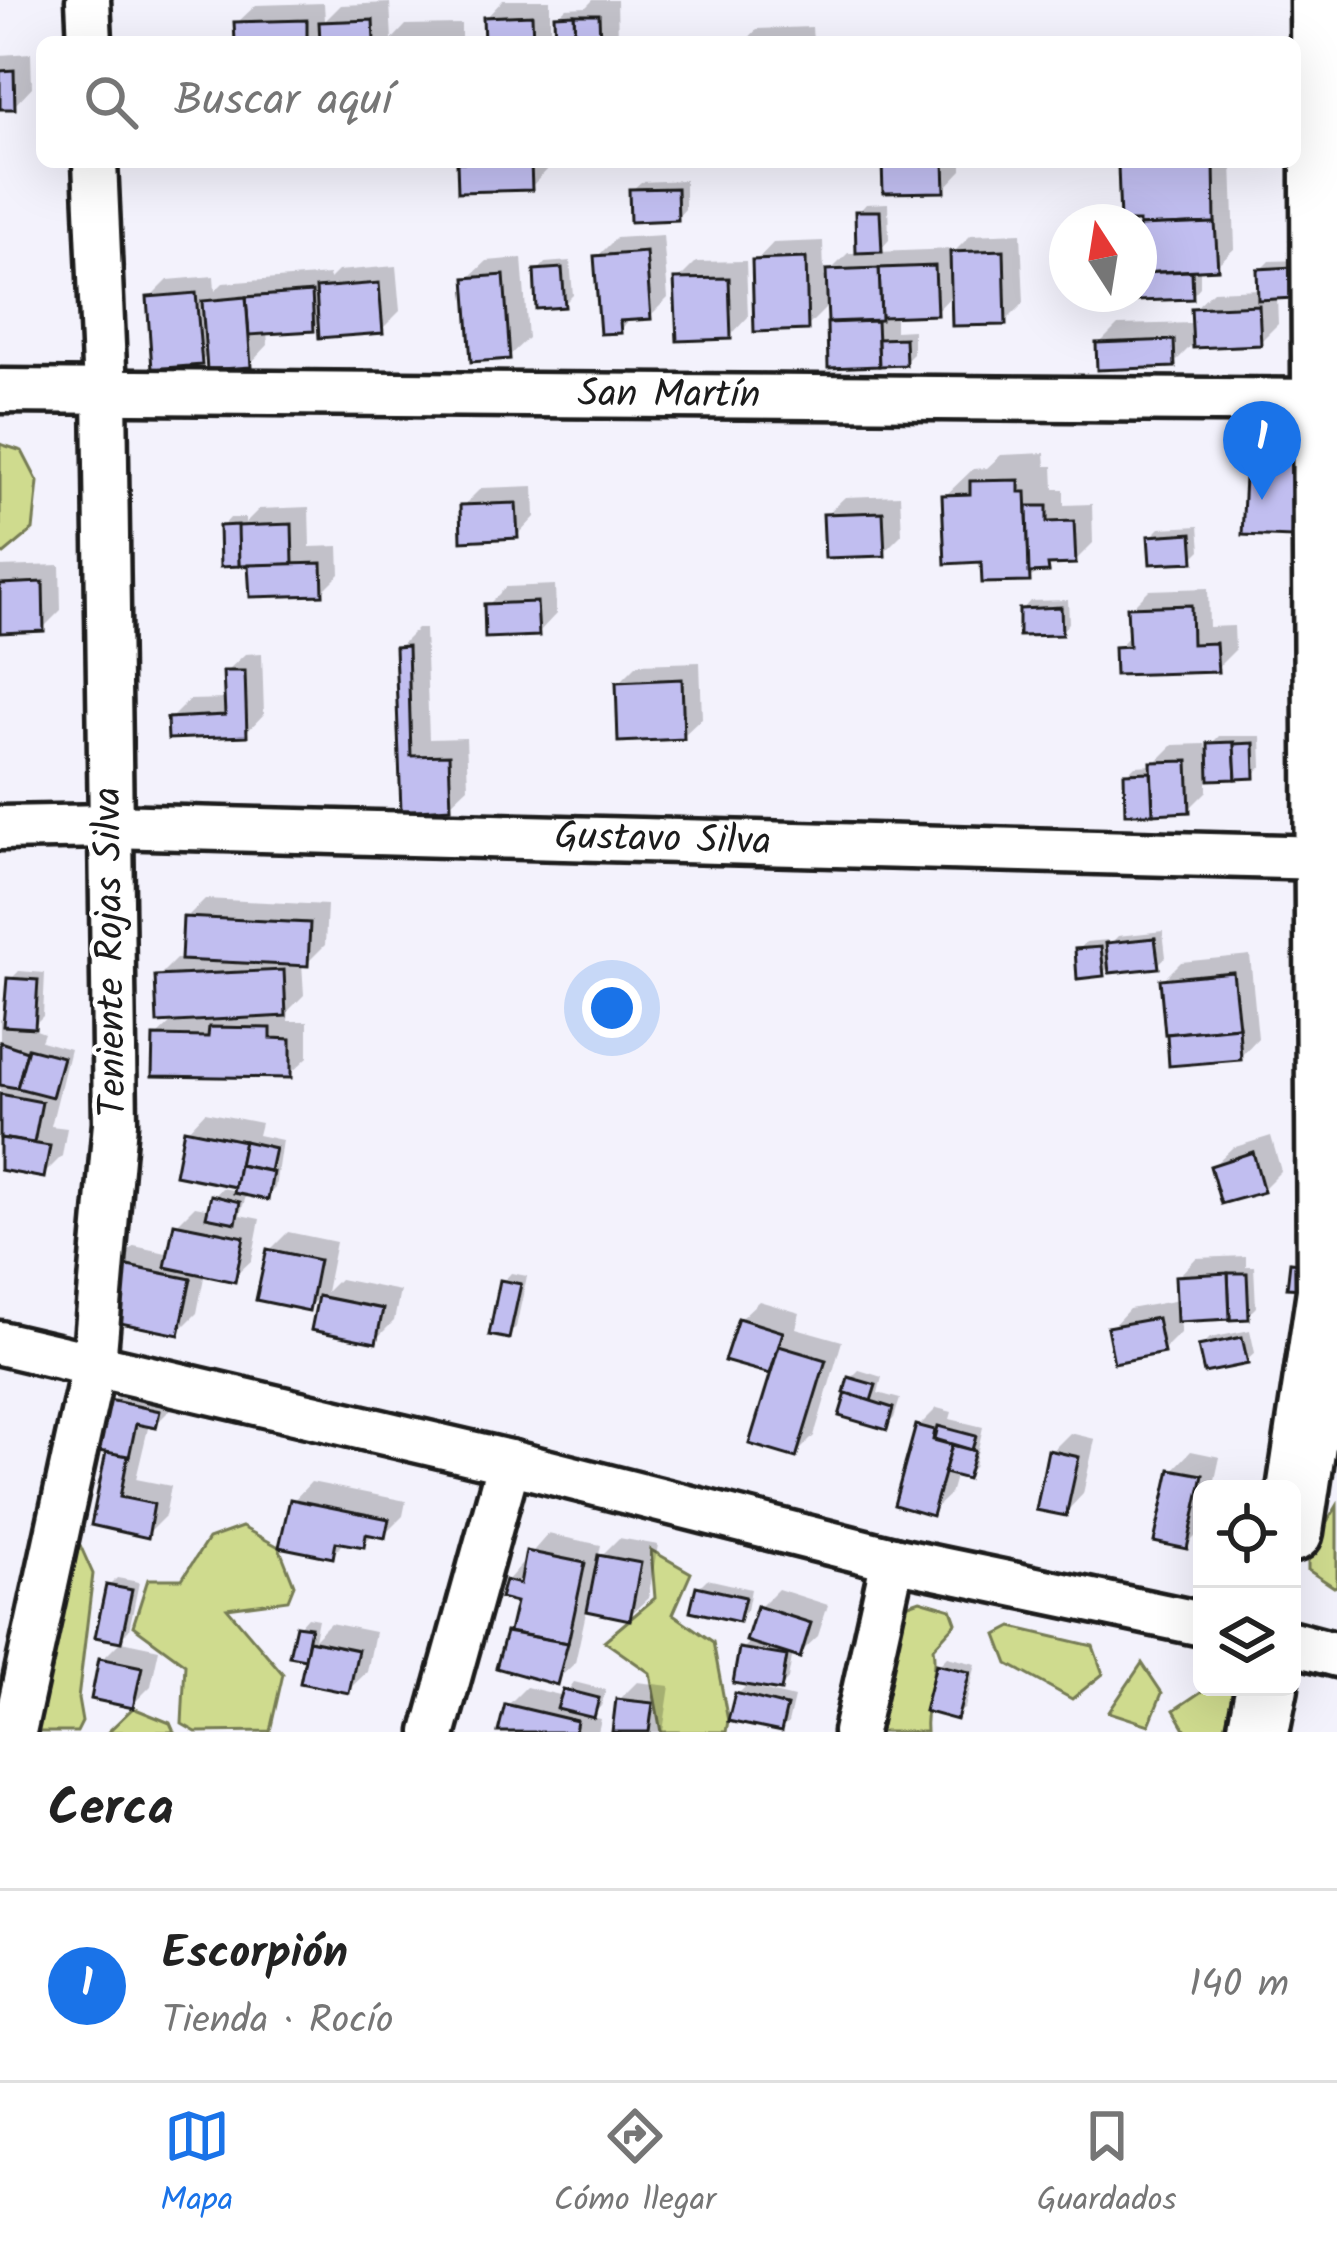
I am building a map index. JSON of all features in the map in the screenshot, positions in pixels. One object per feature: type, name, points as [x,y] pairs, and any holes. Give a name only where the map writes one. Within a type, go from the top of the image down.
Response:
[{"type":"main road","points":[[1301,1480],[1332,1291],[1325,858],[1330,401],[1322,0]]},
{"type":"main road","points":[[1258,1732],[1265,1696]]},
{"type":"street","points":[[88,0],[90,36]]},
{"type":"street","name":"Teniente Rojas Silva","points":[[14,1732],[94,1364],[116,1123],[105,391],[95,168]]},
{"type":"street","name":"San Martín","points":[[0,391],[1330,401]]},
{"type":"street","name":"Gustavo Silva","points":[[0,828],[110,826],[1325,858]]},
{"type":"street","points":[[0,1343],[893,1558],[1193,1622]]},
{"type":"street","points":[[434,1732],[508,1462]]},
{"type":"street","points":[[855,1732],[893,1558]]},
{"type":"street","points":[[1301,1645],[1337,1655]]},
{"type":"green space","points":[[0,444],[22,451],[38,482],[33,530],[4,554],[0,552]]},
{"type":"green space","points":[[1337,1506],[1334,1587],[1308,1570],[1308,1554]]},
{"type":"green space","points":[[242,1527],[279,1547],[294,1585],[288,1600],[227,1608],[283,1674],[270,1731],[196,1732],[182,1724],[185,1664],[133,1626],[148,1579],[182,1579],[208,1539]]},
{"type":"green space","points":[[80,1545],[93,1574],[78,1699],[82,1722],[77,1732],[2,1732],[0,1720],[53,1662],[27,1583],[47,1555]]},
{"type":"green space","points":[[651,1550],[691,1573],[673,1614],[713,1642],[726,1732],[661,1732],[650,1673],[604,1641],[655,1598]]},
{"type":"green space","points":[[920,1600],[951,1609],[956,1623],[933,1648],[926,1732],[867,1732],[877,1666],[906,1605]]},
{"type":"green space","points":[[1012,1627],[1093,1646],[1103,1674],[1072,1699],[1008,1664],[997,1635]]},
{"type":"green space","points":[[1142,1663],[1162,1693],[1149,1725],[1109,1712]]},
{"type":"green space","points":[[1195,1696],[1232,1696],[1237,1730],[1187,1732],[1174,1710]]},
{"type":"green space","points":[[133,1708],[170,1723],[174,1732],[108,1732]]},
{"type":"building","points":[[574,14],[599,14],[600,36],[575,36]]},
{"type":"building","points":[[574,14],[575,36],[555,36],[554,15]]},
{"type":"building","points":[[532,15],[533,36],[484,36],[483,17]]},
{"type":"building","points":[[307,20],[307,36],[235,36],[234,22]]},
{"type":"building","points":[[373,20],[374,36],[320,36],[319,22]]},
{"type":"building","points":[[14,70],[15,109],[0,109],[0,71]]},
{"type":"building","points":[[457,168],[531,168],[532,190],[458,192]]},
{"type":"building","points":[[882,168],[944,168],[945,192],[883,193]]},
{"type":"building","points":[[1118,168],[1214,168],[1215,223],[1157,225],[1157,204],[1119,204]]},
{"type":"building","points":[[677,188],[678,220],[630,222],[629,189]]},
{"type":"building","points":[[855,211],[880,211],[882,252],[856,253]]},
{"type":"building","points":[[1215,223],[1218,269],[1157,272],[1157,225]]},
{"type":"building","points":[[1004,250],[1006,325],[952,326],[950,252]]},
{"type":"building","points":[[646,252],[651,319],[620,321],[621,333],[600,334],[594,256]]},
{"type":"building","points":[[806,258],[808,330],[754,332],[752,260]]},
{"type":"building","points":[[935,266],[937,315],[881,317],[879,268]]},
{"type":"building","points":[[1292,267],[1293,298],[1258,300],[1257,269]]},
{"type":"building","points":[[562,268],[565,307],[536,309],[534,270]]},
{"type":"building","points":[[879,268],[881,320],[828,322],[826,270]]},
{"type":"building","points":[[1192,271],[1193,299],[1157,300],[1157,272]]},
{"type":"building","points":[[504,275],[510,359],[471,362],[465,278]]},
{"type":"building","points":[[729,278],[731,339],[677,341],[674,279]]},
{"type":"building","points":[[379,283],[383,333],[319,338],[316,288]]},
{"type":"building","points":[[312,292],[314,331],[249,335],[246,297]]},
{"type":"building","points":[[196,293],[202,365],[152,369],[147,297]]},
{"type":"building","points":[[246,297],[251,367],[207,370],[202,301]]},
{"type":"building","points":[[1259,305],[1261,345],[1193,348],[1191,308]]},
{"type":"building","points":[[877,321],[879,366],[828,368],[827,323]]},
{"type":"building","points":[[905,338],[906,365],[879,366],[878,339]]},
{"type":"building","points":[[1174,340],[1175,367],[1097,370],[1096,343]]},
{"type":"building","points":[[1246,458],[1295,460],[1291,537],[1242,535]]},
{"type":"building","points":[[1019,480],[1019,492],[1026,492],[1030,582],[982,583],[981,562],[945,564],[942,495],[970,494],[970,481]]},
{"type":"building","points":[[516,503],[518,538],[461,541],[460,505]]},
{"type":"building","points":[[1027,506],[1047,506],[1047,522],[1074,521],[1076,564],[1048,565],[1049,572],[1029,573]]},
{"type":"building","points":[[883,512],[885,556],[825,558],[823,514]]},
{"type":"building","points":[[292,524],[293,564],[239,566],[237,526]]},
{"type":"building","points":[[238,525],[239,566],[220,567],[219,526]]},
{"type":"building","points":[[1192,533],[1194,562],[1150,564],[1148,536]]},
{"type":"building","points":[[322,563],[323,595],[250,597],[248,565]]},
{"type":"building","points":[[43,582],[44,631],[0,633],[0,584]]},
{"type":"building","points":[[537,602],[539,636],[485,638],[484,604]]},
{"type":"building","points":[[1191,605],[1192,644],[1216,643],[1218,672],[1115,675],[1114,647],[1129,646],[1127,607]]},
{"type":"building","points":[[1061,607],[1062,635],[1019,636],[1019,609]]},
{"type":"building","points":[[408,646],[411,756],[449,755],[451,808],[401,811],[395,647]]},
{"type":"building","points":[[223,671],[245,671],[247,736],[168,739],[167,718],[225,715]]},
{"type":"building","points":[[682,679],[684,739],[618,742],[616,682]]},
{"type":"building","points":[[1234,742],[1236,779],[1209,780],[1208,743]]},
{"type":"building","points":[[1254,743],[1255,778],[1236,779],[1234,744]]},
{"type":"building","points":[[1188,761],[1190,812],[1153,814],[1151,762]]},
{"type":"building","points":[[1151,772],[1153,814],[1125,814],[1124,773]]},
{"type":"building","points":[[183,917],[310,923],[308,966],[181,960]]},
{"type":"building","points":[[1155,938],[1159,968],[1109,973],[1106,943]]},
{"type":"building","points":[[1101,947],[1104,976],[1077,979],[1075,949]]},
{"type":"building","points":[[284,970],[286,1016],[157,1023],[155,976]]},
{"type":"building","points":[[1233,972],[1239,1027],[1165,1034],[1160,979]]},
{"type":"building","points":[[7,978],[38,980],[35,1028],[3,1026]]},
{"type":"building","points":[[209,1027],[271,1028],[271,1038],[291,1039],[291,1078],[152,1076],[153,1036],[208,1037]]},
{"type":"building","points":[[1239,1027],[1241,1060],[1169,1066],[1167,1034]]},
{"type":"building","points":[[0,1042],[27,1051],[17,1088],[0,1085]]},
{"type":"building","points":[[28,1048],[63,1057],[52,1097],[17,1088]]},
{"type":"building","points":[[0,1094],[42,1102],[34,1143],[0,1138]]},
{"type":"building","points":[[184,1129],[244,1141],[235,1187],[175,1175]]},
{"type":"building","points":[[0,1138],[50,1146],[44,1178],[0,1170]]},
{"type":"building","points":[[244,1141],[275,1148],[270,1171],[239,1165]]},
{"type":"building","points":[[1253,1152],[1264,1192],[1221,1204],[1210,1166]]},
{"type":"building","points":[[239,1165],[273,1172],[268,1200],[234,1193]]},
{"type":"building","points":[[211,1195],[240,1202],[236,1223],[206,1217]]},
{"type":"building","points":[[174,1223],[244,1237],[235,1282],[165,1267]]},
{"type":"building","points":[[267,1249],[319,1260],[309,1311],[256,1300]]},
{"type":"building","points":[[1290,1262],[1306,1264],[1303,1289],[1287,1288]]},
{"type":"building","points":[[113,1263],[191,1279],[179,1335],[101,1319]]},
{"type":"building","points":[[1228,1273],[1247,1273],[1249,1319],[1230,1320]]},
{"type":"building","points":[[1228,1273],[1230,1319],[1177,1322],[1175,1276]]},
{"type":"building","points":[[500,1280],[521,1284],[509,1339],[489,1335]]},
{"type":"building","points":[[318,1296],[383,1309],[376,1343],[311,1330]]},
{"type":"building","points":[[738,1318],[783,1332],[770,1374],[724,1361]]},
{"type":"building","points":[[1157,1318],[1164,1353],[1114,1363],[1107,1327]]},
{"type":"building","points":[[1242,1337],[1248,1364],[1204,1373],[1198,1346]]},
{"type":"building","points":[[779,1346],[826,1360],[796,1458],[749,1444]]},
{"type":"building","points":[[848,1377],[876,1385],[871,1401],[844,1393]]},
{"type":"building","points":[[846,1393],[893,1408],[887,1430],[839,1416]]},
{"type":"building","points":[[109,1400],[160,1411],[156,1428],[136,1424],[129,1457],[99,1451]]},
{"type":"building","points":[[916,1425],[935,1430],[933,1440],[952,1445],[932,1516],[894,1505]]},
{"type":"building","points":[[938,1426],[976,1436],[972,1450],[935,1439]]},
{"type":"building","points":[[952,1445],[975,1451],[967,1479],[944,1473]]},
{"type":"building","points":[[1048,1450],[1079,1457],[1066,1516],[1036,1510]]},
{"type":"building","points":[[106,1452],[128,1456],[120,1497],[154,1504],[148,1538],[91,1525]]},
{"type":"building","points":[[1170,1469],[1203,1475],[1202,1480],[1193,1480],[1187,1549],[1154,1542]]},
{"type":"building","points":[[290,1499],[389,1519],[385,1538],[366,1534],[364,1547],[336,1542],[333,1558],[279,1547]]},
{"type":"building","points":[[526,1551],[585,1563],[568,1643],[509,1632],[516,1602],[500,1598],[505,1580],[520,1584]]},
{"type":"building","points":[[598,1555],[641,1563],[630,1620],[587,1611]]},
{"type":"building","points":[[106,1585],[132,1590],[121,1642],[95,1637]]},
{"type":"building","points":[[696,1586],[745,1597],[739,1622],[690,1611]]},
{"type":"building","points":[[757,1606],[811,1623],[800,1658],[746,1641]]},
{"type":"building","points":[[296,1625],[311,1627],[305,1659],[289,1656]]},
{"type":"building","points":[[506,1632],[568,1643],[557,1685],[496,1668]]},
{"type":"building","points":[[309,1640],[358,1650],[349,1693],[300,1683]]},
{"type":"building","points":[[739,1648],[787,1656],[781,1691],[733,1683]]},
{"type":"building","points":[[99,1658],[142,1667],[133,1708],[91,1699]]},
{"type":"building","points":[[936,1664],[970,1672],[957,1720],[924,1711]]},
{"type":"building","points":[[563,1689],[599,1698],[594,1718],[557,1709]]},
{"type":"building","points":[[735,1693],[787,1706],[781,1732],[728,1721]]},
{"type":"building","points":[[616,1699],[653,1703],[649,1732],[612,1732]]},
{"type":"building","points":[[505,1704],[577,1721],[575,1732],[498,1732]]},
{"type":"place","name":"Escorpión","points":[[1262,500]]}]
